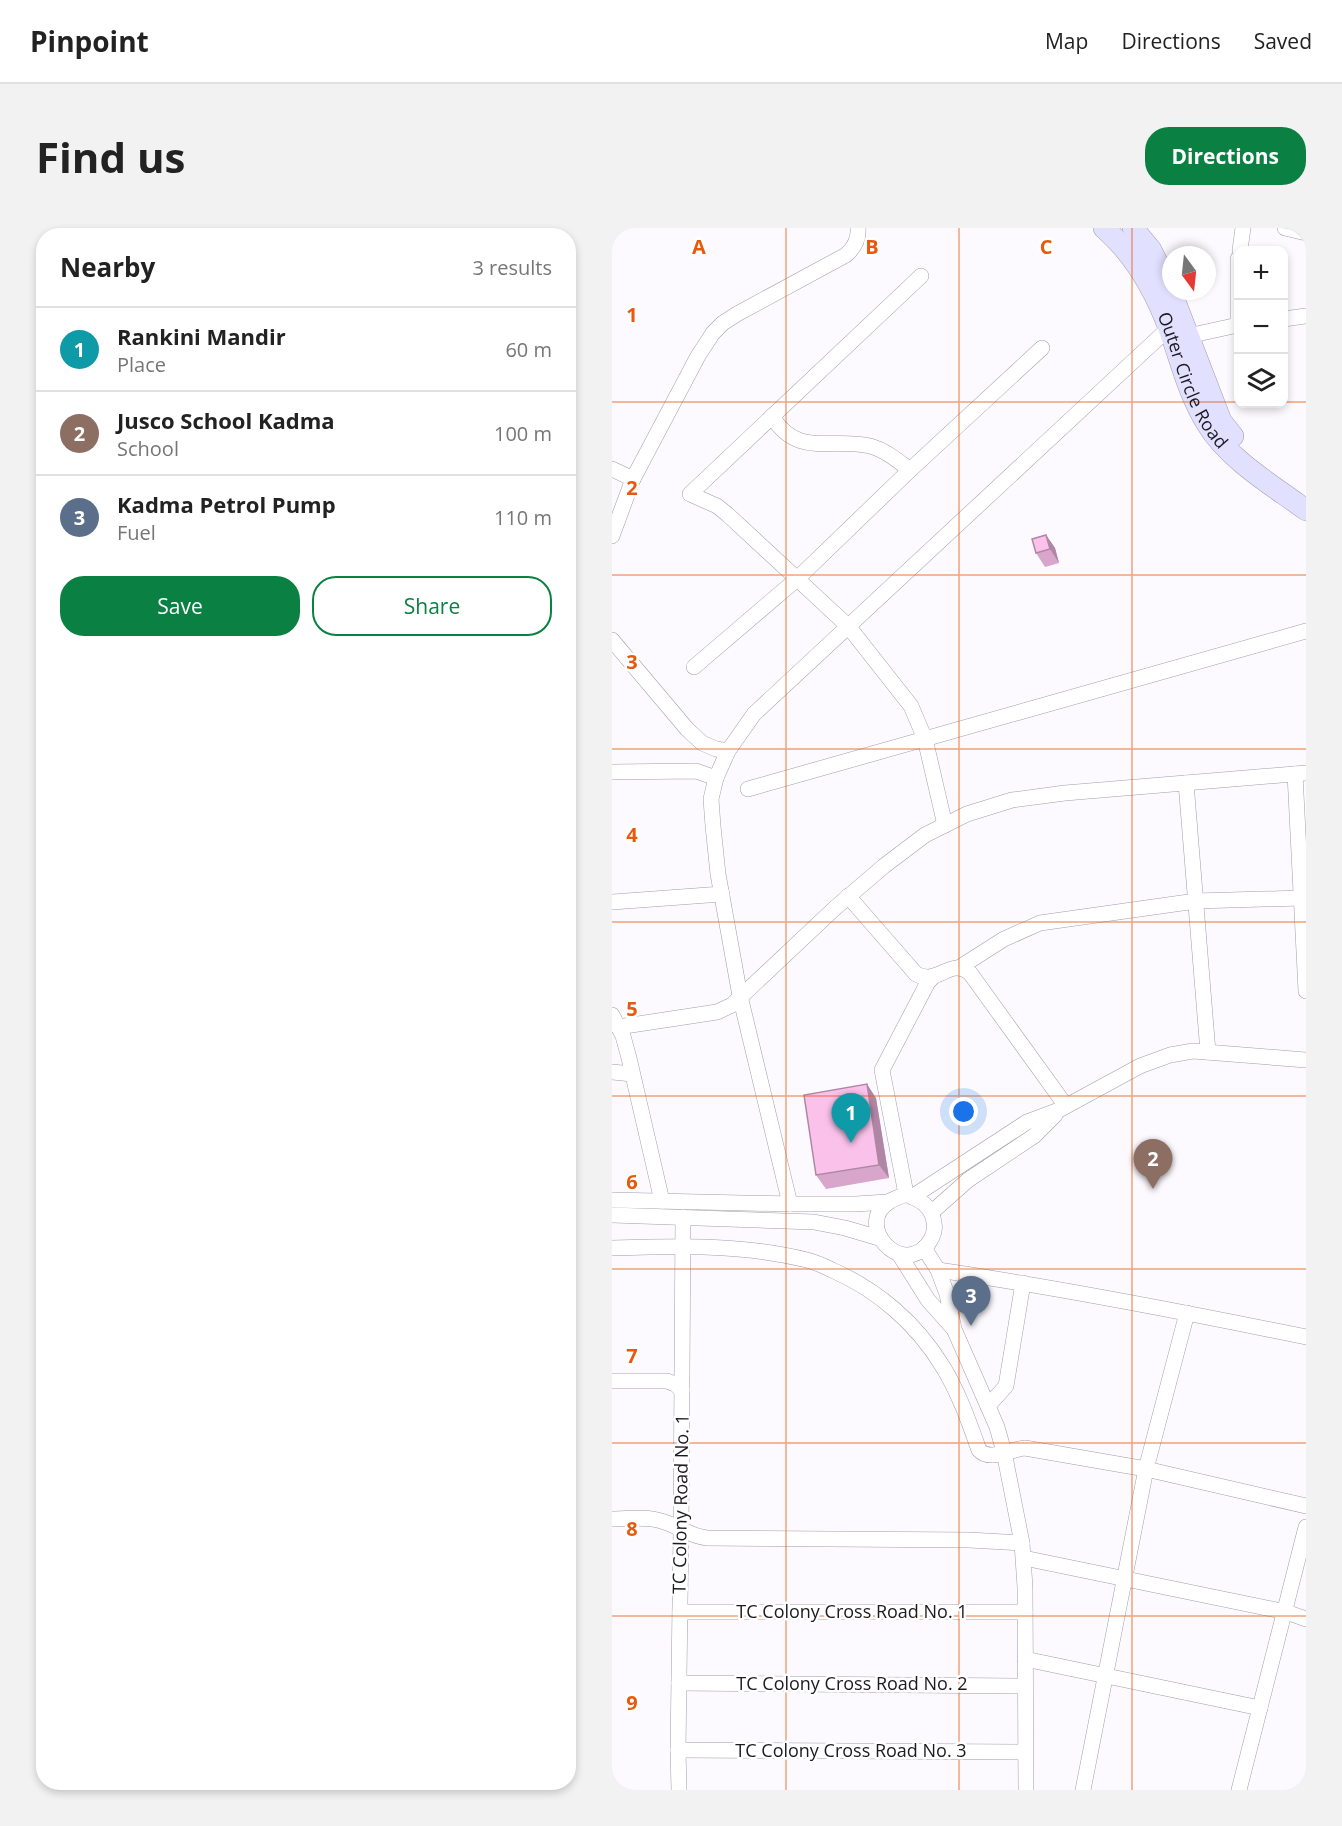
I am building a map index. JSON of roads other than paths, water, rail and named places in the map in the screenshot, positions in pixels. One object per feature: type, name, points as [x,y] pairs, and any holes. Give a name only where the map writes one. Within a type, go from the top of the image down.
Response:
[{"type":"main road","name":"Outer Circle Road","points":[[1104,228],[1116,238],[1135,262],[1180,328],[1221,421],[1236,440],[1255,458],[1306,494]]},
{"type":"main road","name":"Outer Circle Road","points":[[1134,228],[1151,250],[1162,273]]},
{"type":"main road","name":"Outer Circle Road","points":[[1173,300],[1196,404],[1217,439],[1232,454],[1306,510]]},
{"type":"street","points":[[612,536],[633,479],[713,333],[737,314],[846,255],[857,240],[858,228]]},
{"type":"street","points":[[1240,246],[1243,228]]},
{"type":"street","points":[[1285,228],[1306,233]]},
{"type":"street","points":[[921,276],[690,494],[717,506],[727,514],[848,627],[911,706],[926,739],[945,825]]},
{"type":"street","points":[[1288,318],[1306,316]]},
{"type":"street","points":[[790,1204],[740,996],[722,894],[711,799],[716,778],[728,751],[754,714],[1180,328],[1234,325]]},
{"type":"street","points":[[694,667],[797,579],[1042,348]]},
{"type":"street","points":[[772,416],[778,427],[788,436],[802,443],[870,446],[883,451],[910,470]]},
{"type":"street","points":[[612,469],[633,479]]},
{"type":"street","points":[[748,789],[1306,631]]},
{"type":"street","points":[[612,640],[687,729],[702,743],[728,751]]},
{"type":"street","points":[[612,772],[696,771],[716,778]]},
{"type":"street","points":[[662,1201],[623,1036],[614,1021],[717,1012],[732,1005],[884,866],[925,835],[967,814],[1012,800],[1300,774],[1301,898],[1306,991]]},
{"type":"street","points":[[1186,783],[1208,1052]]},
{"type":"street","points":[[612,902],[722,894]]},
{"type":"street","points":[[849,896],[916,974],[923,978],[933,977],[960,967],[1004,939],[1040,923],[1196,901],[1301,898]]},
{"type":"street","points":[[960,967],[970,973],[1063,1108]]},
{"type":"street","points":[[909,1195],[882,1070],[928,982],[933,977]]},
{"type":"street","points":[[612,1200],[790,1204],[887,1202],[909,1195],[1027,1122],[1063,1108],[1140,1066],[1170,1055],[1193,1051],[1306,1060]]},
{"type":"street","points":[[612,1072],[632,1074]]},
{"type":"street","points":[[932,1212],[968,1180],[1034,1136],[1063,1108]]},
{"type":"street","points":[[887,1202],[879,1212],[876,1225],[879,1238],[887,1248],[899,1254],[912,1254],[924,1248],[932,1238],[935,1225],[932,1212],[924,1202],[909,1195]]},
{"type":"street","points":[[612,1215],[814,1222],[879,1238]]},
{"type":"street","name":"TC Colony Road No. 1","points":[[679,1790],[683,1217]]},
{"type":"street","points":[[612,1248],[683,1246],[765,1251],[809,1260],[853,1279],[891,1306],[921,1335],[943,1367],[963,1405],[979,1450],[987,1456],[1025,1449],[1146,1469],[1306,1506]]},
{"type":"street","points":[[924,1248],[938,1270],[947,1294],[954,1329],[997,1427],[1023,1550],[1026,1790]]},
{"type":"street","points":[[899,1254],[928,1300],[954,1329]]},
{"type":"street","points":[[938,1270],[1023,1283],[1306,1337]]},
{"type":"street","points":[[988,1406],[1006,1386],[1023,1283]]},
{"type":"street","points":[[1083,1790],[1146,1469],[1187,1313]]},
{"type":"street","points":[[612,1381],[667,1381],[682,1390]]},
{"type":"street","points":[[612,1519],[664,1521],[681,1531],[707,1538],[969,1540],[1023,1550],[1125,1577],[1306,1618]]},
{"type":"street","points":[[1239,1790],[1306,1527]]},
{"type":"street","name":"TC Colony Cross Road No. 1","points":[[680,1612],[1025,1612]]},
{"type":"street","points":[[1025,1659],[1260,1707]]},
{"type":"street","name":"TC Colony Cross Road No. 2","points":[[679,1683],[1025,1686]]},
{"type":"street","name":"TC Colony Cross Road No. 3","points":[[678,1750],[1025,1752]]},
{"type":"place","name":"Rankini Mandir","points":[[851,1143]]},
{"type":"place","name":"Jusco School Kadma","points":[[1153,1189]]},
{"type":"place","name":"Kadma Petrol Pump","points":[[971,1326]]}]
